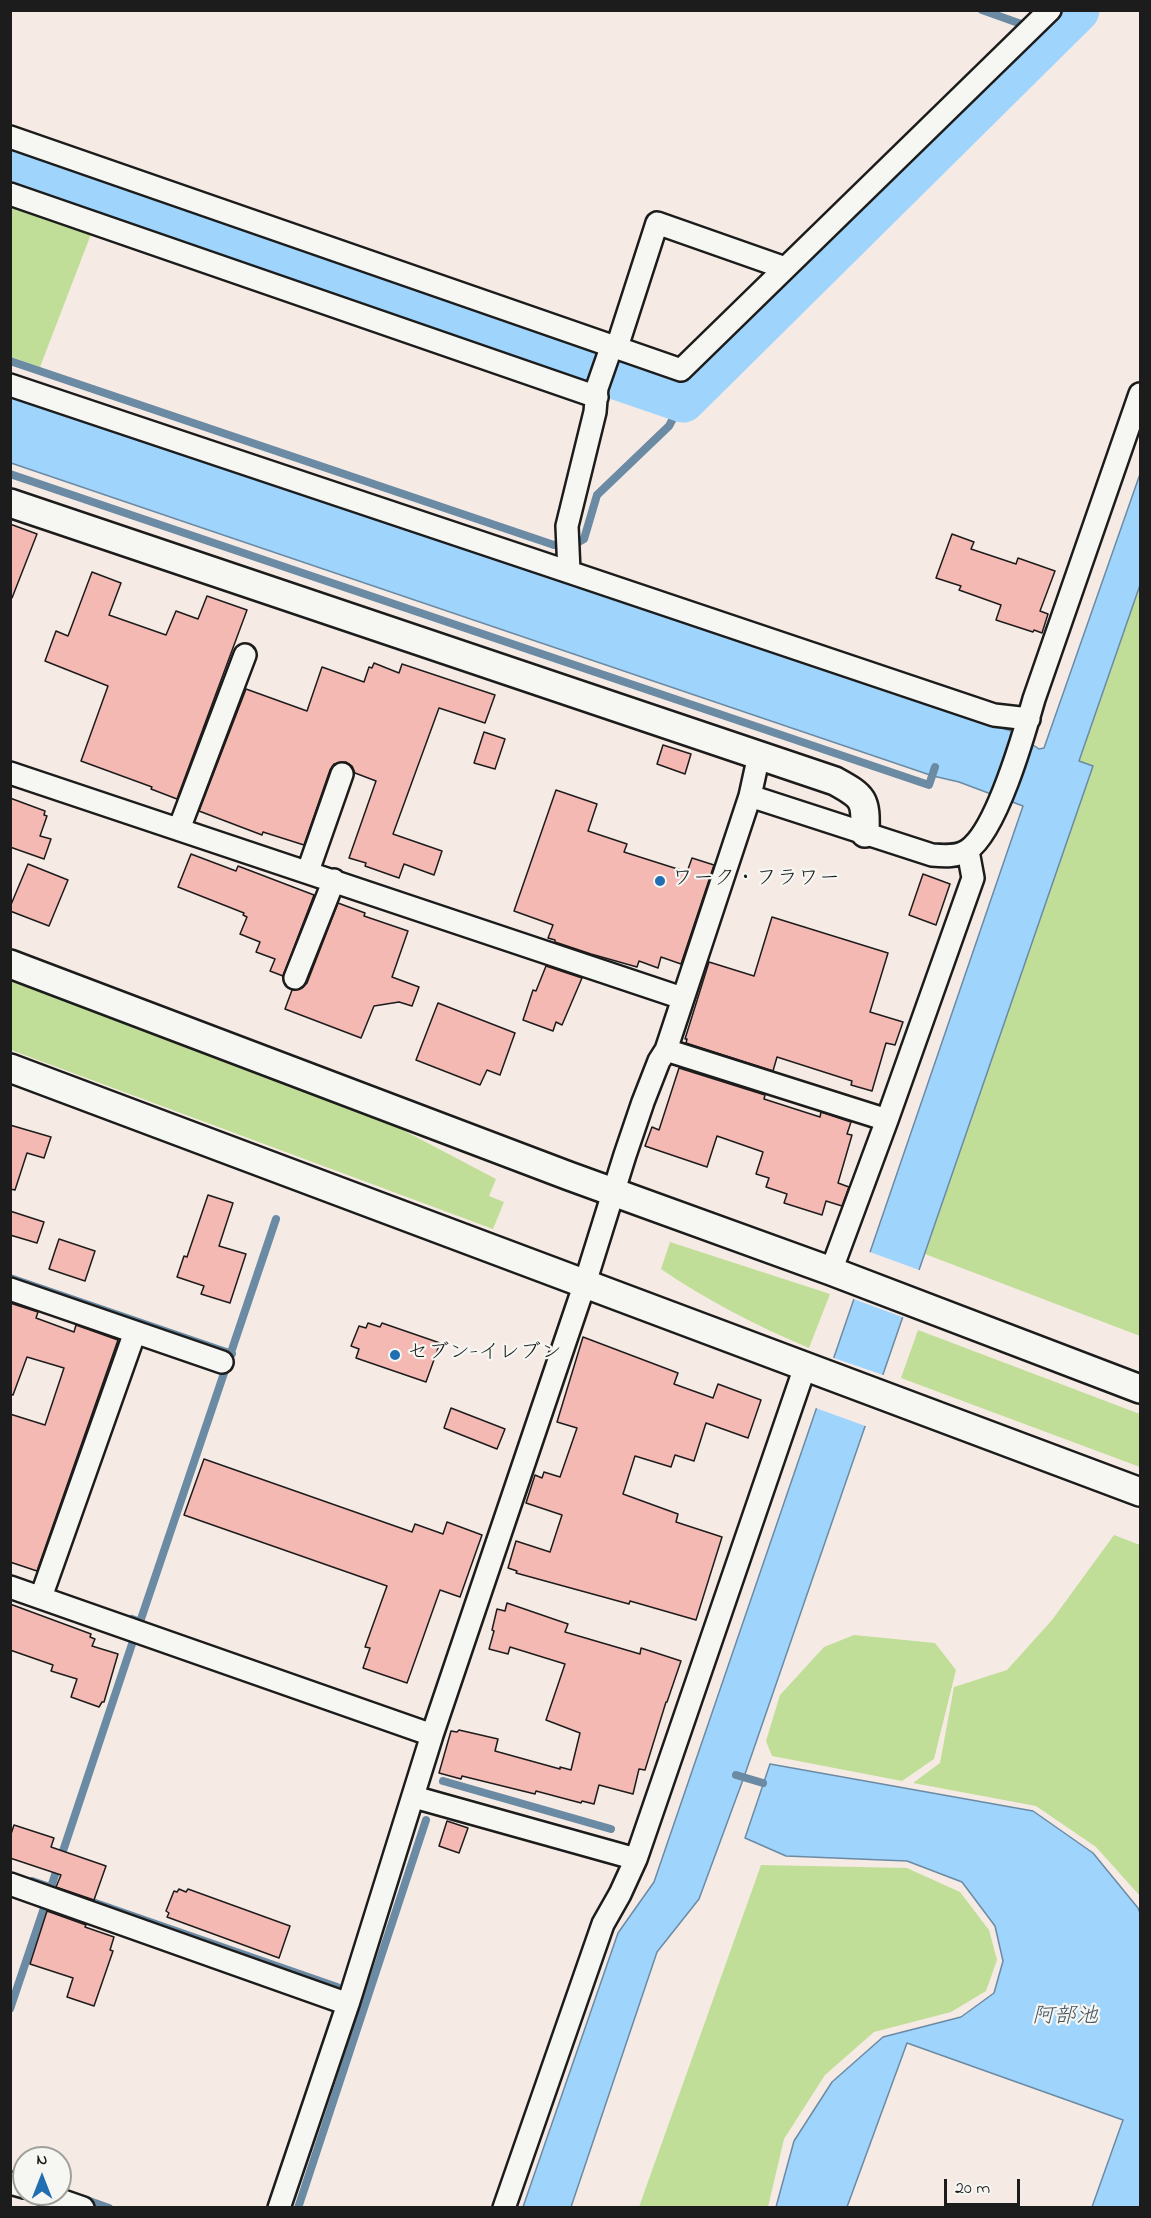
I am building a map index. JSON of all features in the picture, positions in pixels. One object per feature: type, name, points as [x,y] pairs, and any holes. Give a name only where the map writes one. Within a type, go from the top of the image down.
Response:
[{"type":"street","points":[[10,137],[612,349],[681,369],[1038,22]]},
{"type":"street","points":[[10,194],[597,393]]},
{"type":"street","points":[[567,553],[597,393],[657,223],[785,268]]},
{"type":"street","points":[[10,385],[567,553],[994,715],[1029,719]]},
{"type":"street","points":[[750,796],[932,855],[952,856],[968,851],[980,838],[989,823],[1022,740],[1140,394]]},
{"type":"street","points":[[10,503],[835,781],[856,792],[863,801],[866,812],[865,833]]},
{"type":"street","points":[[179,829],[245,655]]},
{"type":"street","points":[[279,2208],[348,2004],[432,1736],[585,1282],[643,1102],[659,1060],[666,1050],[750,796],[759,755]]},
{"type":"street","points":[[10,773],[682,998]]},
{"type":"street","points":[[308,872],[342,774]]},
{"type":"street","points":[[839,1274],[887,1120],[973,878],[968,851]]},
{"type":"street","points":[[295,978],[334,880]]},
{"type":"street","points":[[10,964],[1140,1389]]},
{"type":"street","points":[[666,1050],[887,1120]]},
{"type":"street","points":[[10,1068],[1140,1492]]},
{"type":"street","points":[[10,1289],[222,1362]]},
{"type":"street","points":[[41,1597],[135,1332]]},
{"type":"street","points":[[504,2208],[603,1924],[636,1858],[810,1369]]},
{"type":"street","points":[[10,1587],[432,1736]]},
{"type":"street","points":[[414,1797],[636,1858]]},
{"type":"street","points":[[10,1884],[348,2004]]},
{"type":"green space","points":[[11,201],[93,229],[40,367],[11,357]]},
{"type":"green space","points":[[1140,585],[1140,1336],[925,1254],[1092,767],[1079,762]]},
{"type":"green space","points":[[10,980],[399,1128],[496,1179],[489,1196],[504,1202],[493,1229],[11,1050]]},
{"type":"green space","points":[[670,1242],[830,1294],[809,1348],[733,1312],[661,1269]]},
{"type":"green space","points":[[918,1330],[1140,1414],[1140,1467],[901,1378]]},
{"type":"green space","points":[[1114,1535],[1140,1545],[1140,1896],[1096,1847],[1036,1806],[913,1783],[940,1763],[954,1687],[1007,1670],[1052,1620]]},
{"type":"green space","points":[[854,1635],[935,1643],[956,1670],[934,1759],[902,1781],[772,1756],[766,1741],[780,1695],[824,1647]]},
{"type":"green space","points":[[761,1865],[907,1868],[960,1892],[989,1930],[997,1960],[986,1991],[951,2012],[874,2032],[825,2075],[784,2139],[768,2207],[639,2207]]},
{"type":"water","points":[[11,397],[1014,732],[1039,749],[1044,748],[1140,474],[1140,585],[1079,761],[1093,766],[744,1777],[699,1899],[657,1952],[571,2207],[523,2207],[618,1933],[654,1882],[1023,806],[959,782],[933,776],[11,463]]},
{"type":"water","name":"阿部池","points":[[770,1764],[1033,1811],[1093,1853],[1140,1913],[1140,2207],[1092,2207],[1123,2120],[907,2043],[847,2207],[776,2207],[794,2141],[832,2082],[883,2037],[961,2017],[994,1993],[1003,1961],[995,1926],[962,1882],[907,1861],[786,1856],[745,1838]]},
{"type":"pier","points":[[867,1251],[922,1271],[905,1318],[851,1298]]},
{"type":"pier","points":[[831,1357],[886,1376],[868,1427],[813,1407]]},
{"type":"building","points":[[10,524],[37,534],[12,598],[10,598]]},
{"type":"building","points":[[952,534],[974,542],[971,549],[1016,564],[1018,558],[1055,571],[1040,611],[1048,614],[1042,633],[996,620],[1001,605],[959,590],[961,586],[936,578]]},
{"type":"building","points":[[92,572],[121,583],[109,615],[166,635],[176,611],[198,619],[207,596],[247,610],[177,799],[151,789],[152,787],[81,761],[108,686],[45,661],[56,631],[68,636]]},
{"type":"building","points":[[374,663],[399,673],[402,664],[495,695],[485,723],[439,708],[393,834],[442,851],[434,875],[404,864],[399,878],[349,858],[376,781],[355,773],[352,766],[346,762],[334,764],[330,770],[304,845],[263,832],[262,835],[199,811],[246,689],[307,711],[322,667],[364,682],[369,667],[372,668]]},
{"type":"building","points":[[484,732],[505,739],[495,769],[474,763]]},
{"type":"building","points":[[663,745],[691,754],[685,774],[657,764]]},
{"type":"building","points":[[556,790],[597,804],[588,831],[627,844],[624,852],[687,872],[692,858],[714,865],[681,964],[661,957],[658,968],[639,961],[637,967],[591,954],[555,942],[548,938],[553,925],[514,911]]},
{"type":"building","points":[[10,798],[45,811],[44,815],[47,816],[40,836],[51,839],[44,859],[10,847]]},
{"type":"building","points":[[191,854],[236,871],[238,866],[314,895],[283,976],[270,971],[275,959],[256,952],[260,942],[240,934],[247,917],[243,915],[244,913],[178,887]]},
{"type":"building","points":[[28,864],[68,880],[49,926],[10,911]]},
{"type":"building","points":[[923,874],[950,884],[936,925],[909,915]]},
{"type":"building","points":[[338,903],[365,913],[364,916],[408,931],[392,977],[419,987],[412,1006],[399,1002],[374,1006],[361,1038],[285,1009],[292,990],[302,988],[307,983]]},
{"type":"building","points":[[772,917],[888,953],[870,1012],[903,1022],[895,1045],[886,1043],[872,1091],[851,1085],[852,1081],[777,1057],[773,1071],[686,1043],[687,1039],[685,1039],[709,962],[754,976]]},
{"type":"building","points":[[546,966],[582,978],[562,1025],[556,1022],[553,1031],[523,1020],[533,990],[536,991]]},
{"type":"building","points":[[438,1003],[515,1033],[500,1075],[487,1070],[480,1085],[416,1060]]},
{"type":"building","points":[[679,1068],[765,1095],[764,1099],[820,1117],[821,1112],[851,1122],[847,1134],[852,1135],[838,1183],[849,1187],[842,1206],[826,1201],[822,1215],[784,1203],[787,1194],[766,1187],[769,1178],[756,1174],[763,1152],[717,1136],[707,1167],[645,1146],[652,1127],[659,1130]]},
{"type":"building","points":[[10,1125],[51,1137],[44,1158],[27,1153],[15,1190],[10,1189]]},
{"type":"building","points":[[208,1195],[233,1203],[219,1246],[246,1254],[230,1303],[201,1294],[204,1286],[177,1277],[184,1256],[187,1257]]},
{"type":"building","points":[[10,1211],[44,1222],[37,1243],[10,1235]]},
{"type":"building","points":[[59,1239],[95,1251],[85,1281],[49,1269]]},
{"type":"building","points":[[10,1303],[38,1312],[36,1318],[74,1332],[76,1325],[118,1340],[37,1571],[10,1562],[10,1414],[45,1425],[64,1368],[27,1357],[13,1395],[10,1394]]},
{"type":"building","points":[[368,1323],[380,1327],[382,1323],[440,1343],[426,1382],[356,1358],[359,1349],[351,1346],[359,1326],[366,1328]]},
{"type":"building","points":[[583,1337],[678,1373],[674,1384],[713,1398],[718,1384],[761,1400],[748,1438],[706,1423],[694,1461],[675,1455],[671,1467],[635,1456],[623,1494],[678,1514],[676,1522],[722,1537],[696,1620],[516,1573],[517,1571],[508,1568],[516,1541],[550,1552],[562,1515],[526,1503],[535,1475],[542,1478],[544,1472],[560,1477],[577,1428],[557,1422]]},
{"type":"building","points":[[451,1408],[505,1429],[497,1449],[444,1428]]},
{"type":"building","points":[[204,1459],[412,1532],[415,1524],[443,1534],[447,1522],[482,1535],[460,1597],[440,1590],[407,1683],[363,1668],[370,1648],[365,1647],[387,1586],[184,1515]]},
{"type":"building","points":[[507,1603],[568,1624],[565,1632],[640,1654],[641,1648],[681,1661],[645,1770],[639,1769],[633,1794],[599,1785],[594,1804],[582,1801],[581,1803],[536,1791],[535,1794],[462,1776],[461,1779],[439,1773],[451,1731],[459,1730],[498,1739],[495,1751],[571,1770],[580,1733],[546,1720],[565,1664],[510,1647],[508,1654],[489,1649],[497,1609],[505,1611]]},
{"type":"building","points":[[10,1604],[91,1634],[90,1637],[95,1639],[92,1646],[118,1654],[104,1702],[99,1707],[71,1697],[77,1679],[51,1671],[53,1665],[10,1650]]},
{"type":"building","points":[[447,1821],[468,1828],[459,1853],[439,1846]]},
{"type":"building","points":[[14,1825],[54,1838],[51,1847],[106,1866],[94,1900],[56,1887],[61,1875],[10,1858],[10,1837]]},
{"type":"building","points":[[179,1889],[186,1892],[188,1889],[290,1926],[279,1958],[167,1917],[169,1913],[166,1911],[174,1891],[177,1892]]},
{"type":"building","points":[[47,1911],[114,1937],[110,1950],[113,1951],[94,2006],[67,1997],[73,1978],[30,1964]]},
{"type":"waterway","points":[[982,10],[1052,35]]},
{"type":"waterway","points":[[10,170],[683,400],[1077,10]]},
{"type":"waterway","points":[[10,361],[554,545],[575,544],[584,539],[597,495],[669,426],[683,400]]},
{"type":"waterway","points":[[10,474],[929,785],[935,767]]},
{"type":"waterway","points":[[132,1619],[140,1622],[276,1219]]},
{"type":"waterway","points":[[10,1278],[232,1354]]},
{"type":"waterway","points":[[51,1887],[133,1641]]},
{"type":"waterway","points":[[736,1775],[763,1783]]},
{"type":"waterway","points":[[443,1781],[611,1829]]},
{"type":"waterway","points":[[298,2208],[426,1820]]},
{"type":"waterway","points":[[32,1881],[337,1987]]},
{"type":"waterway","points":[[10,2009],[44,1908]]},
{"type":"waterway","points":[[81,2198],[109,2208]]},
{"type":"place","name":"ワーク・フラワー","points":[[660,881]]},
{"type":"place","name":"セブン-イレブン","points":[[395,1355]]}]
